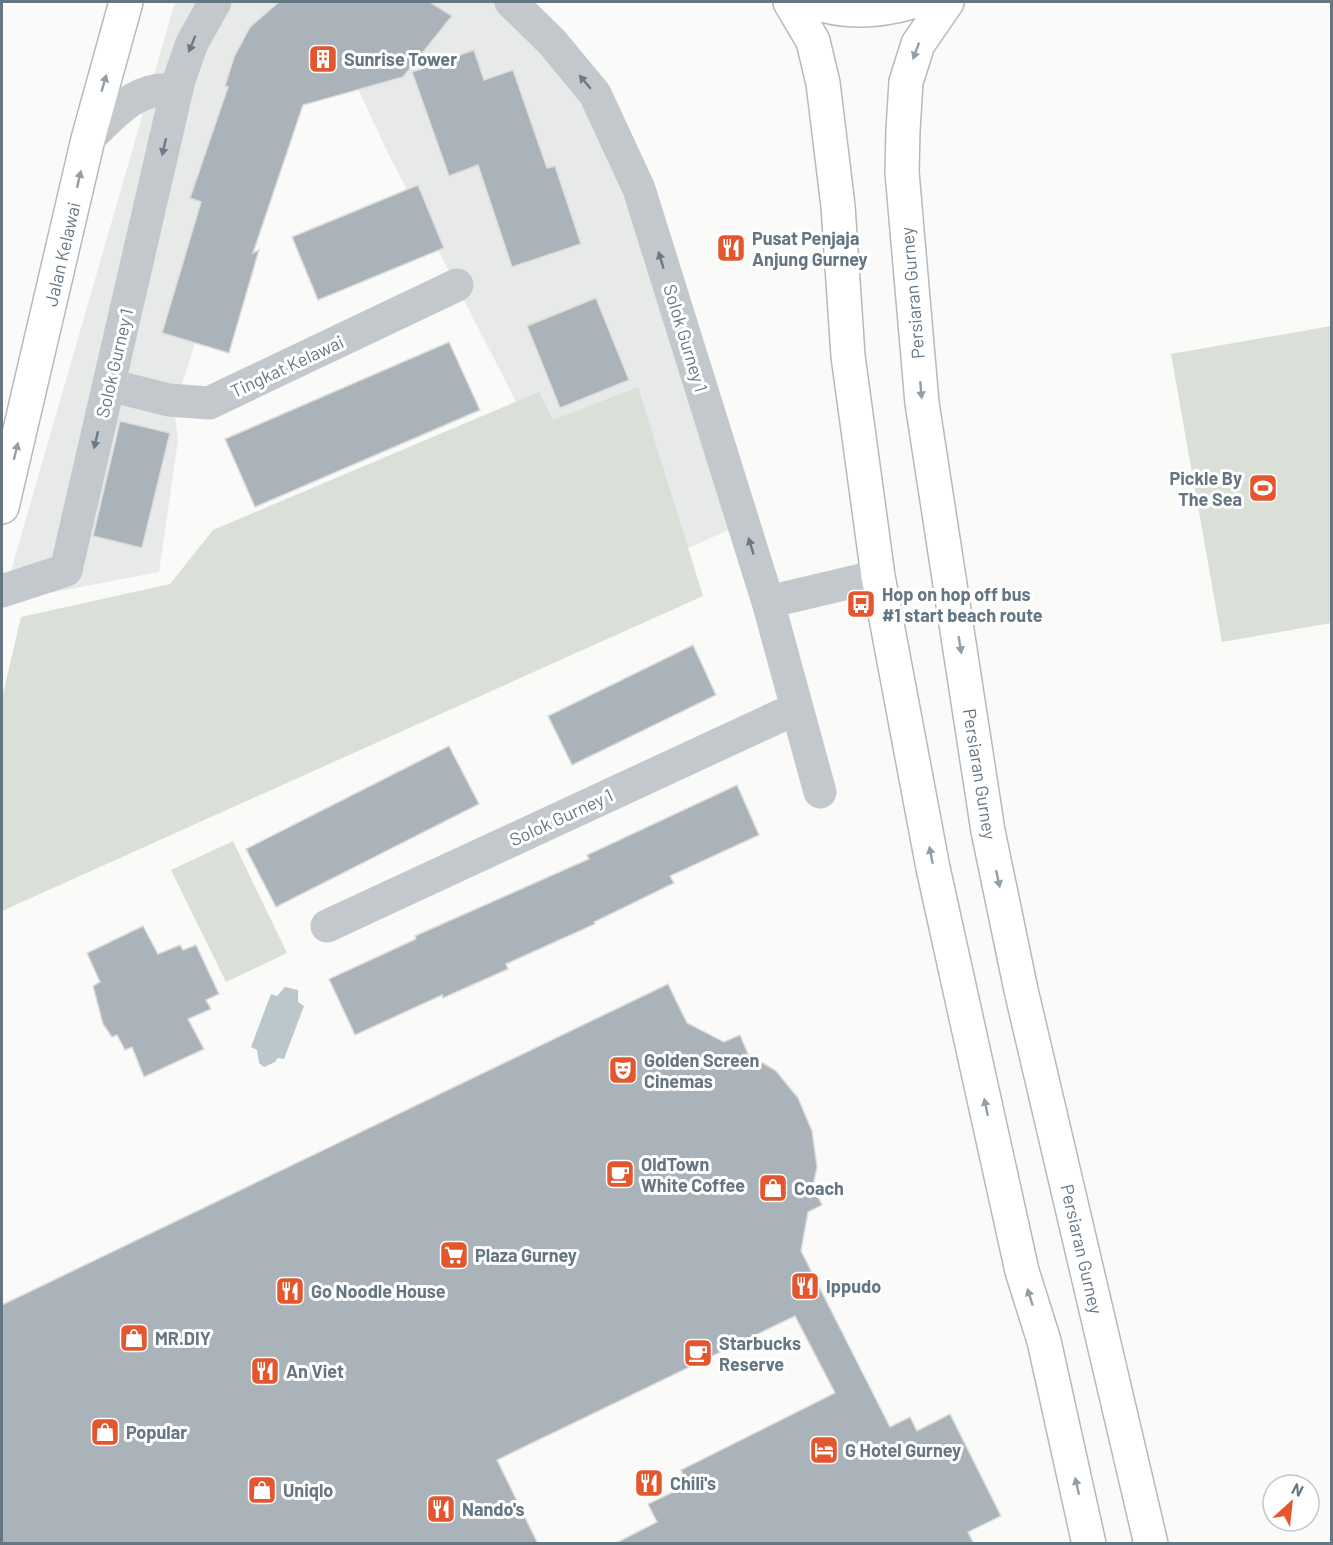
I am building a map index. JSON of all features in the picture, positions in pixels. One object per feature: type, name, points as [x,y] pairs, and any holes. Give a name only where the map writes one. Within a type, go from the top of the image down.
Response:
[{"type":"main road","points":[[790,2],[813,41],[824,83],[838,206],[848,356],[878,576],[933,868],[1022,1270],[1044,1341],[1089,1544]]},
{"type":"main road","points":[[812,2],[831,9],[881,11],[912,2]]},
{"type":"main road","name":"Persiaran Gurney","points":[[947,2],[918,44],[906,82],[903,130],[902,172],[922,403],[988,831],[1020,990],[1151,1544]]},
{"type":"main road","name":"Jalan Kelawai","points":[[2,507],[88,139],[122,6]]},
{"type":"street","name":"Solok Gurney 1","points":[[2,591],[66,570],[177,90],[192,43],[215,2]]},
{"type":"street","name":"Solok Gurney 1","points":[[510,2],[552,42],[595,93],[639,189],[768,602],[795,709],[820,792]]},
{"type":"street","points":[[88,139],[121,107],[141,94],[159,88],[177,90]]},
{"type":"street","name":"Tingkat Kelawai","points":[[109,385],[169,400],[209,403],[457,285]]},
{"type":"street","points":[[768,602],[878,576]]},
{"type":"street","name":"Solok Gurney 1","points":[[327,926],[795,709]]},
{"type":"shaded area","points":[[175,2],[509,2],[593,113],[746,522],[610,584],[387,151],[357,87],[279,88],[174,408],[178,440],[159,572],[2,602]]},
{"type":"shaded area","name":"Pickle By The Sea","points":[[1331,326],[1331,623],[1222,642],[1171,354]]},
{"type":"shaded area","points":[[638,387],[703,596],[2,911],[2,698],[21,617],[170,584],[213,530],[539,392],[553,420]]},
{"type":"shaded area","points":[[233,841],[287,953],[226,982],[171,870]]},
{"type":"shaded area","points":[[285,987],[298,990],[298,1002],[304,1006],[284,1059],[278,1058],[264,1067],[259,1063],[257,1050],[251,1047],[271,994],[277,996]]},
{"type":"building","points":[[279,2],[430,2],[452,16],[403,77],[303,105],[253,253],[259,250],[229,353],[162,333],[201,202],[190,198],[228,87],[225,86],[234,57],[250,27]]},
{"type":"building","points":[[474,50],[484,80],[513,70],[547,168],[555,166],[581,244],[512,267],[478,165],[449,176],[412,72]]},
{"type":"building","points":[[418,185],[444,248],[318,300],[292,237]]},
{"type":"building","points":[[596,298],[629,380],[560,408],[527,326]]},
{"type":"building","points":[[449,342],[480,410],[255,507],[225,439]]},
{"type":"building","points":[[120,421],[170,433],[142,548],[93,536]]},
{"type":"building","points":[[693,645],[716,695],[572,765],[548,716]]},
{"type":"building","points":[[449,746],[479,804],[276,907],[246,849]]},
{"type":"building","points":[[737,785],[759,835],[670,876],[674,883],[594,922],[595,924],[506,964],[508,969],[443,998],[442,995],[355,1035],[329,979],[416,939],[415,936],[589,859],[587,855]]},
{"type":"building","points":[[143,926],[158,954],[180,945],[183,950],[196,945],[219,994],[206,1000],[211,1009],[188,1019],[204,1049],[144,1077],[132,1047],[125,1050],[117,1035],[112,1037],[103,1024],[93,986],[100,982],[87,953]]},
{"type":"building","name":"Plaza Gurney","points":[[668,984],[687,1023],[724,1042],[740,1035],[748,1054],[776,1071],[798,1098],[812,1131],[817,1167],[813,1186],[822,1205],[808,1212],[801,1251],[890,1427],[910,1417],[917,1431],[950,1414],[1001,1516],[968,1532],[974,1544],[614,1544],[657,1522],[648,1504],[688,1485],[681,1470],[835,1393],[795,1316],[497,1460],[538,1544],[2,1544],[2,1305]]},
{"type":"place","name":"Sunrise Tower","points":[[323,59]]},
{"type":"place","name":"Pusat Penjaja Anjung Gurney","points":[[731,248]]},
{"type":"place","name":"Pickle By The Sea","points":[[1263,488]]},
{"type":"place","name":"Hop on hop off bus #1 start beach route","points":[[861,604]]},
{"type":"place","name":"Golden Screen Cinemas","points":[[623,1070]]},
{"type":"place","name":"OldTown White Coffee","points":[[620,1174]]},
{"type":"place","name":"Coach","points":[[773,1188]]},
{"type":"place","name":"Plaza Gurney","points":[[454,1255]]},
{"type":"place","name":"Ippudo","points":[[805,1286]]},
{"type":"place","name":"Go Noodle House","points":[[290,1291]]},
{"type":"place","name":"MR.DIY","points":[[134,1338]]},
{"type":"place","name":"Starbucks Reserve","points":[[698,1353]]},
{"type":"place","name":"An Viet","points":[[265,1371]]},
{"type":"place","name":"Popular","points":[[105,1432]]},
{"type":"place","name":"G Hotel Gurney","points":[[824,1450]]},
{"type":"place","name":"Chili's","points":[[649,1483]]},
{"type":"place","name":"Uniqlo","points":[[262,1490]]},
{"type":"place","name":"Nando's","points":[[441,1509]]}]
